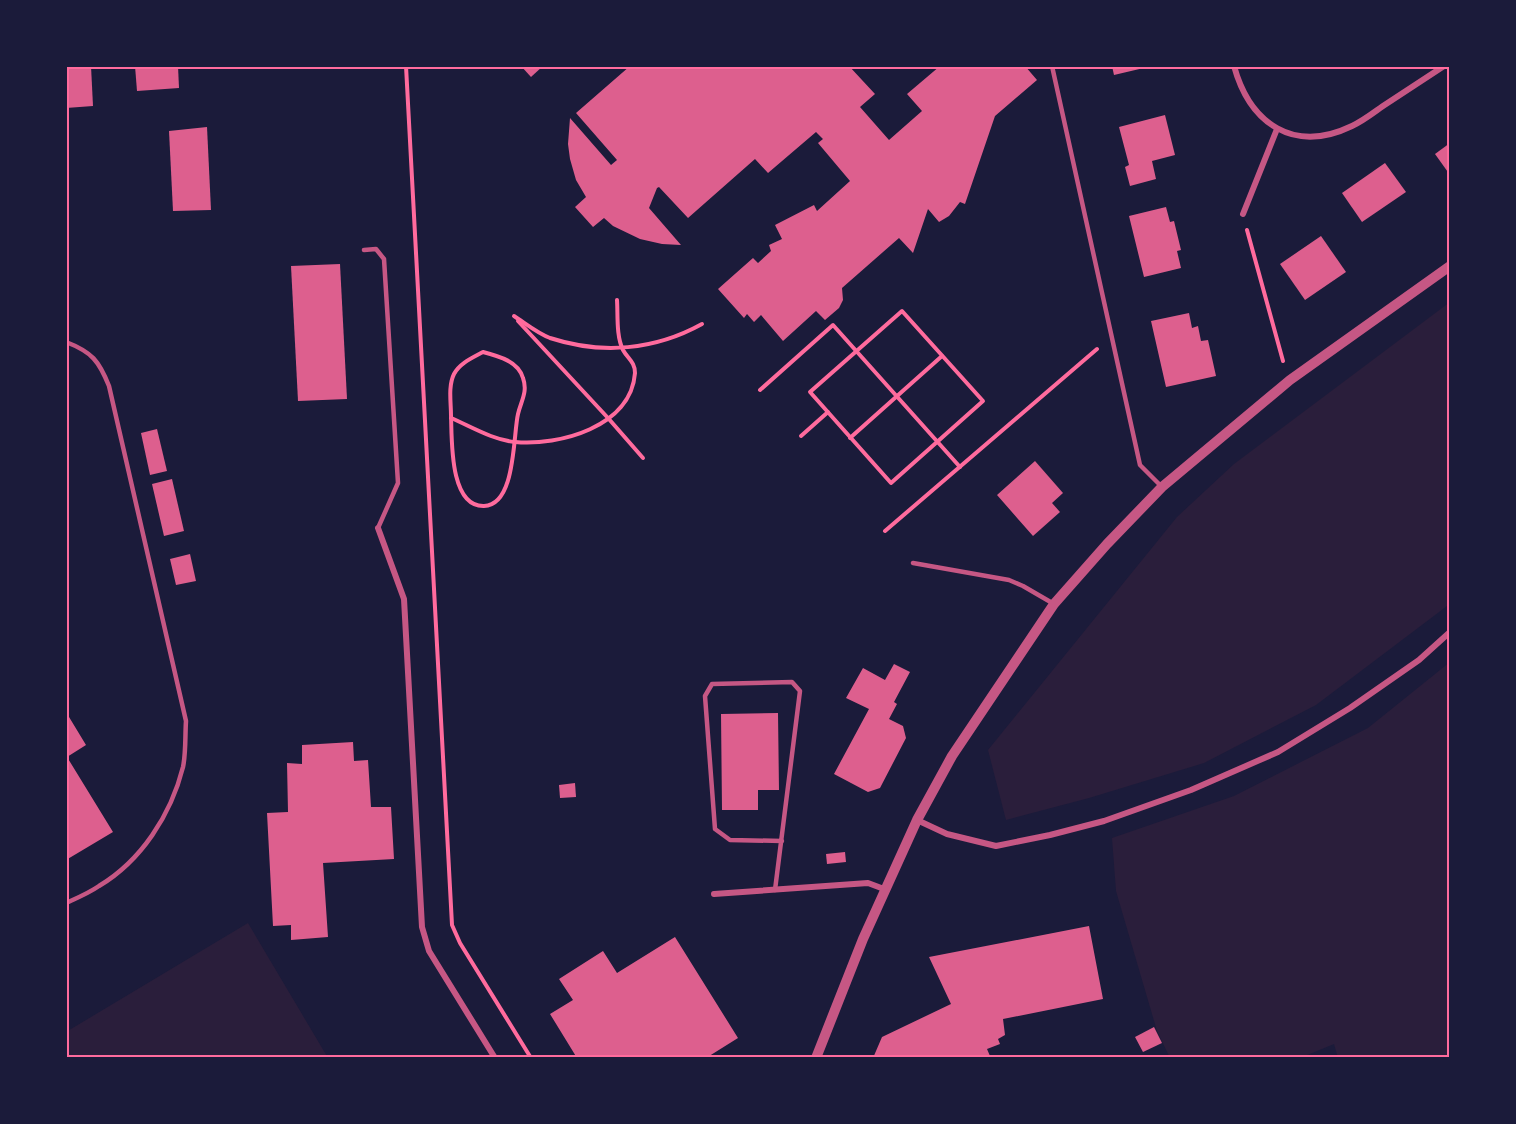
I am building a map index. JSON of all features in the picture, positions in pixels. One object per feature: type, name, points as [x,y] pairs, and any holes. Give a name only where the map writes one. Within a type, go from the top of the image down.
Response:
[{"type":"street","points":[[1234,66],[1245,95],[1257,114],[1277,129],[1296,135],[1316,136],[1334,133],[1353,126],[1444,66]]},
{"type":"street","points":[[1243,214],[1277,129]]},
{"type":"street","points":[[816,1058],[884,889],[917,820],[952,756],[1054,604],[1107,543],[1162,487],[1290,380],[1450,266]]},
{"type":"street","points":[[378,528],[404,599],[422,927],[429,951],[495,1058]]},
{"type":"street","points":[[917,820],[947,834],[996,846],[1104,821],[1191,790],[1278,752],[1350,708],[1419,660],[1450,632]]},
{"type":"street","points":[[714,894],[868,883],[884,889]]},
{"type":"lane","points":[[1052,66],[1140,465],[1162,487]]},
{"type":"lane","points":[[364,250],[376,249],[384,259],[398,483],[378,528]]},
{"type":"lane","points":[[66,342],[80,348],[100,364],[110,386],[186,721],[183,766],[171,801],[154,833],[132,860],[100,886],[66,903]]},
{"type":"lane","points":[[913,563],[1009,580],[1054,604]]},
{"type":"lane","points":[[775,890],[782,841],[800,691],[792,682],[712,684],[705,696],[715,829],[730,840],[782,841]]},
{"type":"path","points":[[406,66],[452,925],[460,943],[531,1058]]},
{"type":"path","points":[[1243,214],[1281,356],[1290,380]]},
{"type":"path","points":[[452,418],[490,435],[515,442],[551,442],[579,435],[608,418],[624,402],[635,374],[634,363],[623,349],[618,324],[617,300]]},
{"type":"path","points":[[902,310],[983,401],[891,483],[810,392],[856,351],[902,310]]},
{"type":"path","points":[[643,458],[514,316],[548,337],[580,345],[623,349],[667,340],[685,334],[702,324]]},
{"type":"path","points":[[760,390],[833,325],[960,467]]},
{"type":"path","points":[[885,531],[1111,337]]},
{"type":"path","points":[[483,352],[498,356],[515,365],[523,377],[525,393],[518,414],[515,442],[508,479],[496,502],[484,506],[470,502],[459,486],[452,459],[451,387],[454,374],[465,361],[483,352]]},
{"type":"path","points":[[850,438],[942,356]]},
{"type":"path","points":[[801,436],[828,412]]},
{"type":"shaded area","points":[[1450,302],[1450,603],[1316,705],[1204,763],[1089,798],[1006,820],[988,750],[1177,517],[1234,464]]},
{"type":"shaded area","points":[[1450,662],[1450,1058],[1338,1058],[1334,1044],[1300,1058],[1170,1058],[1157,1031],[1116,891],[1112,838],[1234,796],[1368,728]]},
{"type":"shaded area","points":[[248,923],[328,1058],[66,1058],[66,1032]]},
{"type":"building","points":[[66,66],[91,66],[93,106],[66,108]]},
{"type":"building","points":[[135,66],[178,66],[179,88],[137,91]]},
{"type":"building","points":[[521,66],[543,66],[531,77]]},
{"type":"building","points":[[630,66],[849,66],[875,94],[860,107],[889,140],[922,111],[907,94],[940,66],[1025,66],[1037,80],[995,116],[965,204],[960,202],[949,216],[939,222],[928,209],[913,253],[899,238],[842,288],[843,300],[839,308],[825,320],[816,311],[783,341],[761,315],[754,322],[747,314],[744,318],[718,289],[753,258],[758,263],[771,251],[769,245],[782,239],[775,225],[814,205],[817,211],[850,181],[818,143],[823,139],[816,132],[768,173],[755,159],[688,218],[659,187],[657,188],[649,208],[681,245],[640,239],[613,226],[604,218],[593,227],[575,207],[586,197],[576,180],[570,159],[568,144],[570,118],[611,165],[617,160],[576,113]]},
{"type":"building","points":[[1112,66],[1148,66],[1148,67],[1114,75]]},
{"type":"building","points":[[1165,115],[1175,155],[1152,161],[1156,179],[1130,186],[1125,167],[1129,165],[1119,127]]},
{"type":"building","points":[[207,127],[211,210],[173,211],[169,131]]},
{"type":"building","points":[[1450,143],[1450,175],[1435,154]]},
{"type":"building","points":[[1385,163],[1406,192],[1362,222],[1342,193]]},
{"type":"building","points":[[1166,207],[1170,222],[1174,221],[1181,250],[1177,251],[1181,268],[1144,277],[1129,216]]},
{"type":"building","points":[[1321,236],[1346,272],[1305,300],[1280,264]]},
{"type":"building","points":[[340,264],[347,399],[298,401],[291,266]]},
{"type":"building","points":[[1189,313],[1192,328],[1198,326],[1201,341],[1208,340],[1216,376],[1166,387],[1151,321]]},
{"type":"building","points":[[157,429],[167,471],[150,475],[141,433]]},
{"type":"building","points":[[1035,461],[1063,493],[1052,503],[1060,512],[1033,536],[997,495]]},
{"type":"building","points":[[172,479],[184,531],[164,536],[152,484]]},
{"type":"building","points":[[190,554],[196,581],[176,585],[170,559]]},
{"type":"building","points":[[894,664],[910,672],[894,702],[897,704],[889,719],[903,726],[906,738],[880,788],[868,792],[834,774],[869,709],[846,698],[863,668],[885,680]]},
{"type":"building","points":[[66,712],[86,745],[67,757],[113,832],[66,860]]},
{"type":"building","points":[[778,713],[779,790],[758,790],[758,810],[722,810],[721,714]]},
{"type":"building","points":[[353,742],[354,761],[368,760],[371,807],[391,807],[394,859],[323,863],[328,937],[291,940],[291,925],[273,926],[267,813],[288,812],[287,763],[302,764],[302,745]]},
{"type":"building","points":[[575,783],[576,797],[560,798],[559,785]]},
{"type":"building","points":[[845,852],[846,862],[827,864],[826,854]]},
{"type":"building","points":[[1089,926],[1103,999],[1003,1019],[1005,1035],[998,1039],[1000,1044],[987,1049],[990,1056],[986,1058],[873,1058],[882,1037],[951,1004],[929,957]]},
{"type":"building","points":[[675,937],[738,1038],[706,1058],[577,1058],[550,1014],[573,1000],[559,979],[603,951],[617,973]]},
{"type":"building","points":[[1154,1027],[1162,1043],[1143,1052],[1135,1037]]}]
